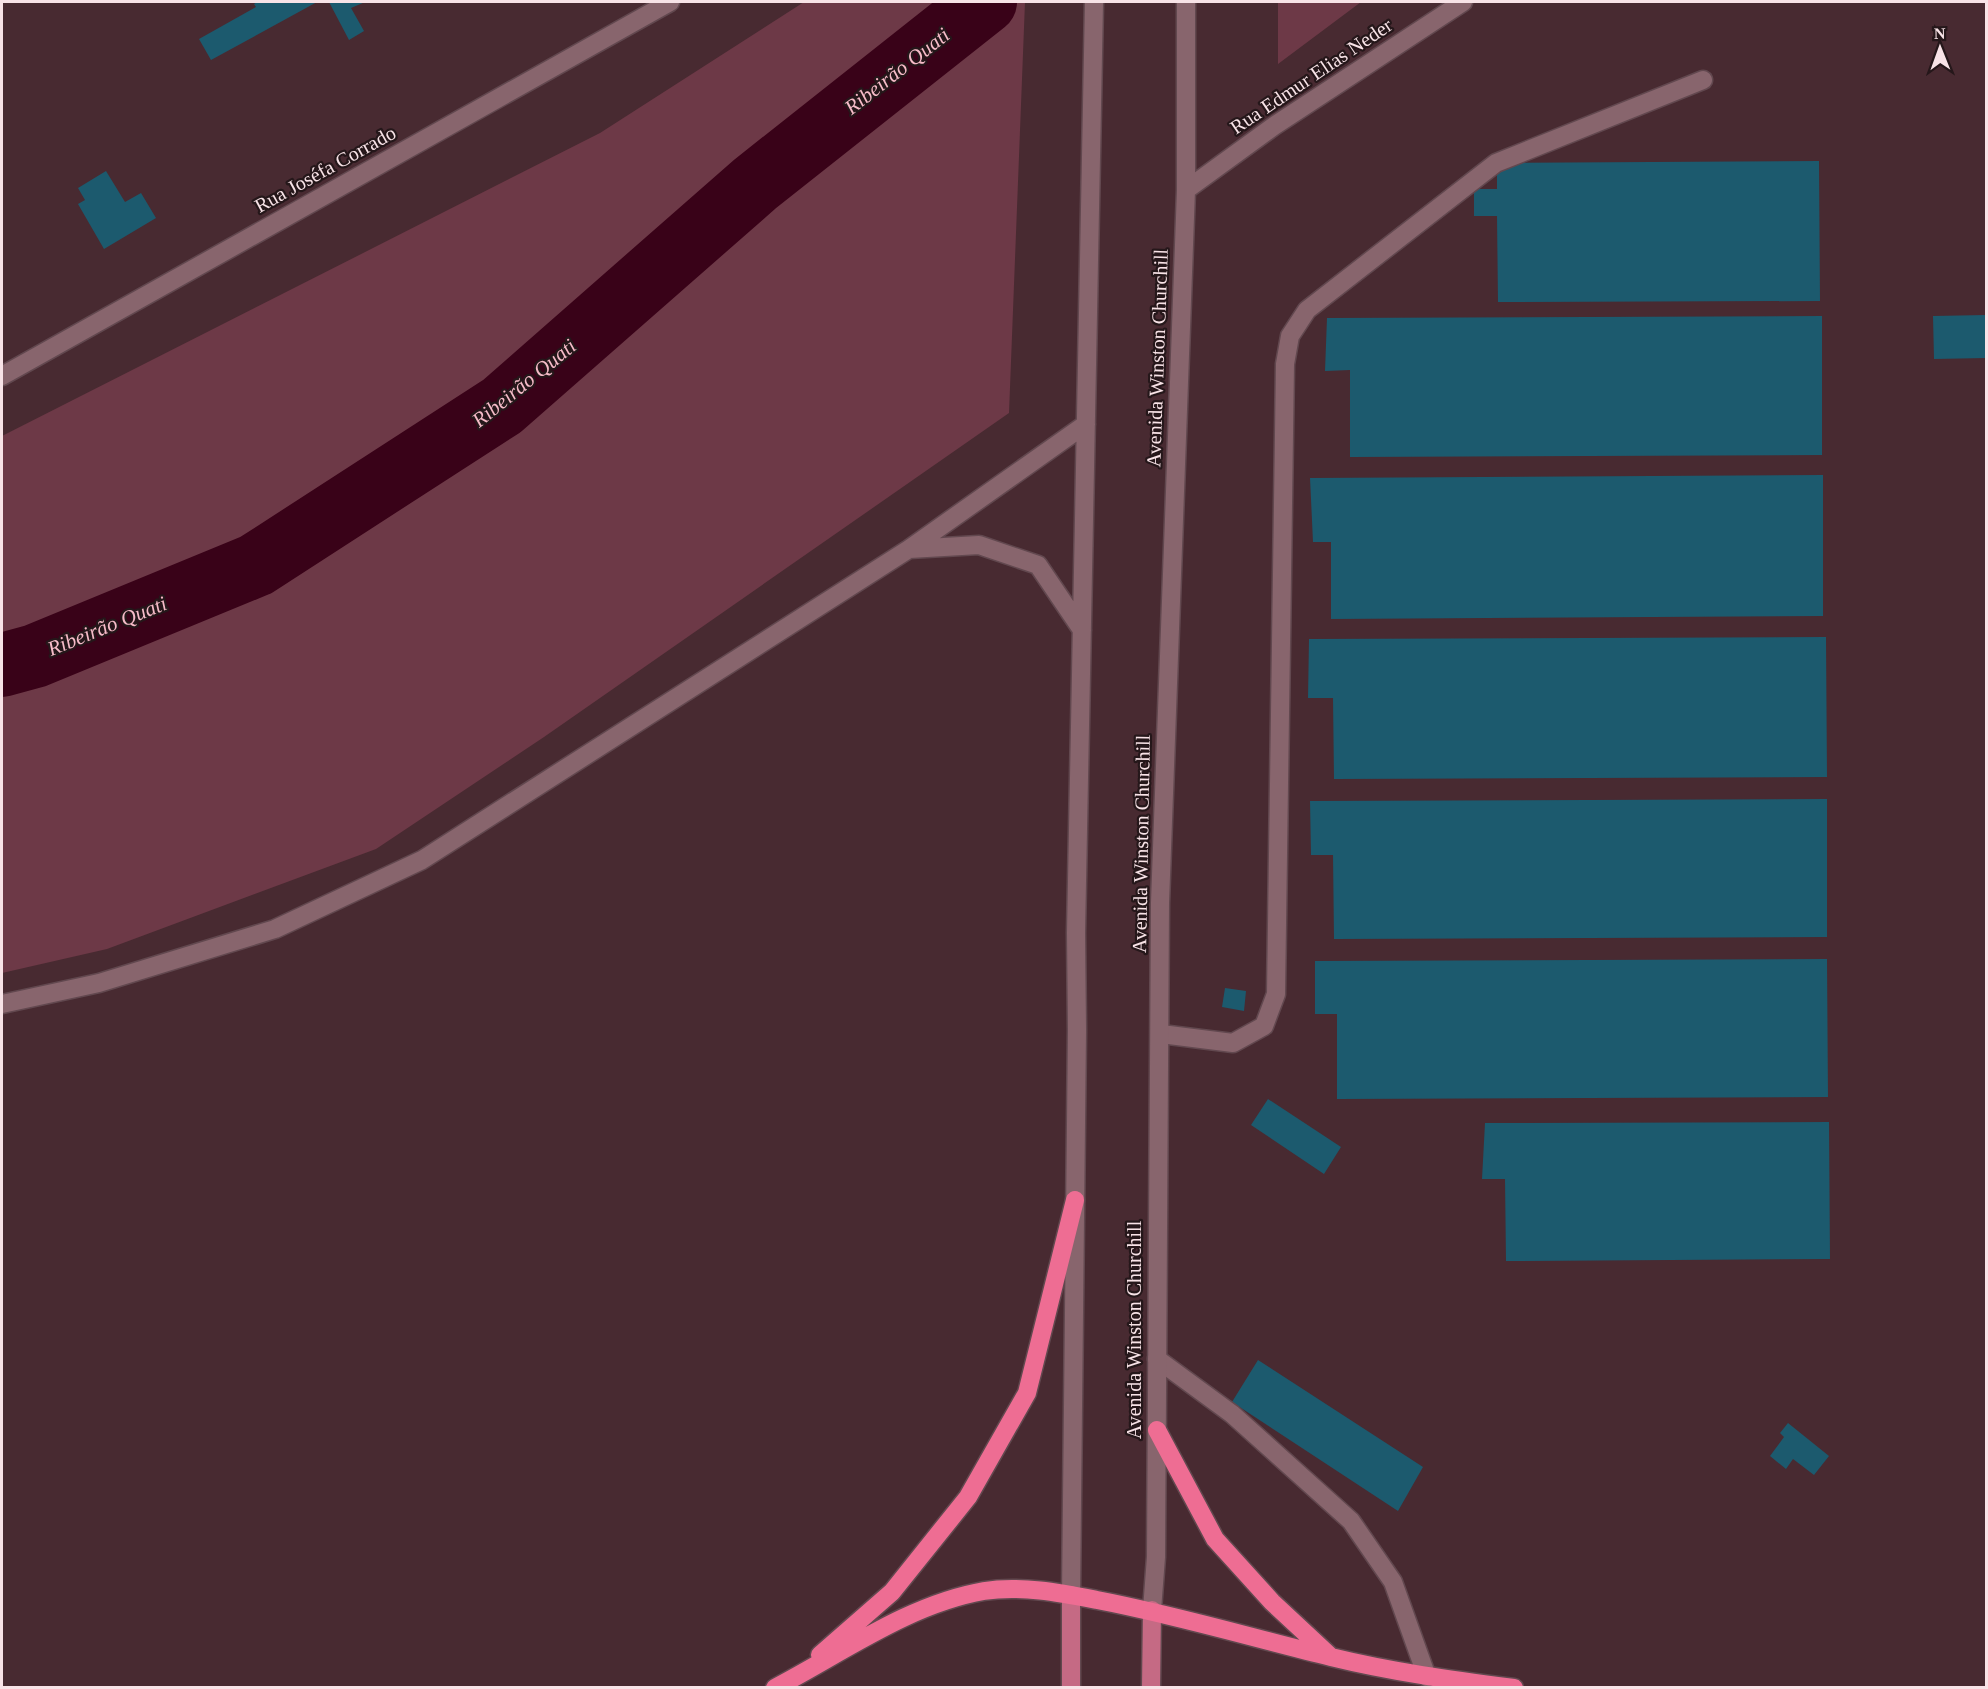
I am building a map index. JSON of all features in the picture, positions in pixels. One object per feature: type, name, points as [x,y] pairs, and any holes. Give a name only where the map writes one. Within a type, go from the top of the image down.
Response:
[{"type":"highway","points":[[793,1678],[892,1592],[968,1497],[1027,1393],[1075,1200]]},
{"type":"highway","points":[[1157,1430],[1215,1539],[1272,1602],[1331,1657]]},
{"type":"highway","points":[[775,1688],[876,1631],[947,1601],[985,1591],[1022,1589],[1071,1595],[1152,1610],[1331,1657],[1427,1677],[1514,1688]]},
{"type":"main road","name":"Rua Joséfa Corrado","points":[[2,376],[670,2]]},
{"type":"main road","points":[[1071,1688],[1076,933],[1094,2]]},
{"type":"main road","name":"Avenida Winston Churchill","points":[[1151,1688],[1157,1430],[1160,903],[1186,190],[1186,2]]},
{"type":"main road","name":"Rua Edmur Elias Neder","points":[[1186,190],[1275,126],[1463,2]]},
{"type":"main road","points":[[1161,1034],[1233,1043],[1264,1026],[1276,994],[1285,364],[1290,336],[1306,310],[1496,163],[1703,80]]},
{"type":"main road","points":[[2,1004],[99,983],[275,929],[422,860],[909,549],[1086,424]]},
{"type":"main road","points":[[909,549],[979,545],[1038,565],[1082,630]]},
{"type":"main road","points":[[1156,1359],[1232,1414],[1351,1521],[1393,1582],[1427,1677]]},
{"type":"shaded area","points":[[804,2],[1025,2],[1009,413],[544,737],[376,849],[107,949],[2,973],[2,436],[600,133]]},
{"type":"shaded area","points":[[1278,2],[1361,2],[1278,64]]},
{"type":"building","points":[[257,2],[317,2],[211,60],[199,39],[256,7],[254,4]]},
{"type":"building","points":[[329,2],[365,2],[351,8],[364,31],[349,40]]},
{"type":"building","points":[[1819,161],[1820,301],[1498,302],[1497,216],[1474,216],[1474,189],[1497,189],[1497,163]]},
{"type":"building","points":[[106,171],[125,202],[141,193],[156,218],[104,249],[78,204],[85,200],[78,188]]},
{"type":"building","points":[[1986,315],[1986,358],[1934,359],[1933,316]]},
{"type":"building","points":[[1822,316],[1822,455],[1350,457],[1350,370],[1325,371],[1327,318]]},
{"type":"building","points":[[1823,475],[1823,616],[1331,619],[1331,542],[1313,542],[1310,478]]},
{"type":"building","points":[[1826,637],[1827,777],[1334,779],[1333,698],[1308,698],[1309,639]]},
{"type":"building","points":[[1827,799],[1827,937],[1334,939],[1333,855],[1311,855],[1310,801]]},
{"type":"building","points":[[1827,959],[1828,1097],[1337,1099],[1337,1014],[1315,1014],[1315,961]]},
{"type":"building","points":[[1225,988],[1246,991],[1244,1011],[1222,1007]]},
{"type":"building","points":[[1268,1099],[1341,1147],[1324,1174],[1251,1125]]},
{"type":"building","points":[[1829,1122],[1830,1259],[1506,1261],[1505,1179],[1482,1179],[1485,1123]]},
{"type":"building","points":[[1258,1360],[1423,1467],[1398,1511],[1232,1402]]},
{"type":"building","points":[[1788,1423],[1829,1456],[1814,1475],[1793,1459],[1786,1469],[1770,1456],[1784,1437],[1780,1433]]},
{"type":"waterway","name":"Ribeirão Quati","points":[[2,665],[35,656],[256,565],[502,406],[755,184],[985,2]]}]
